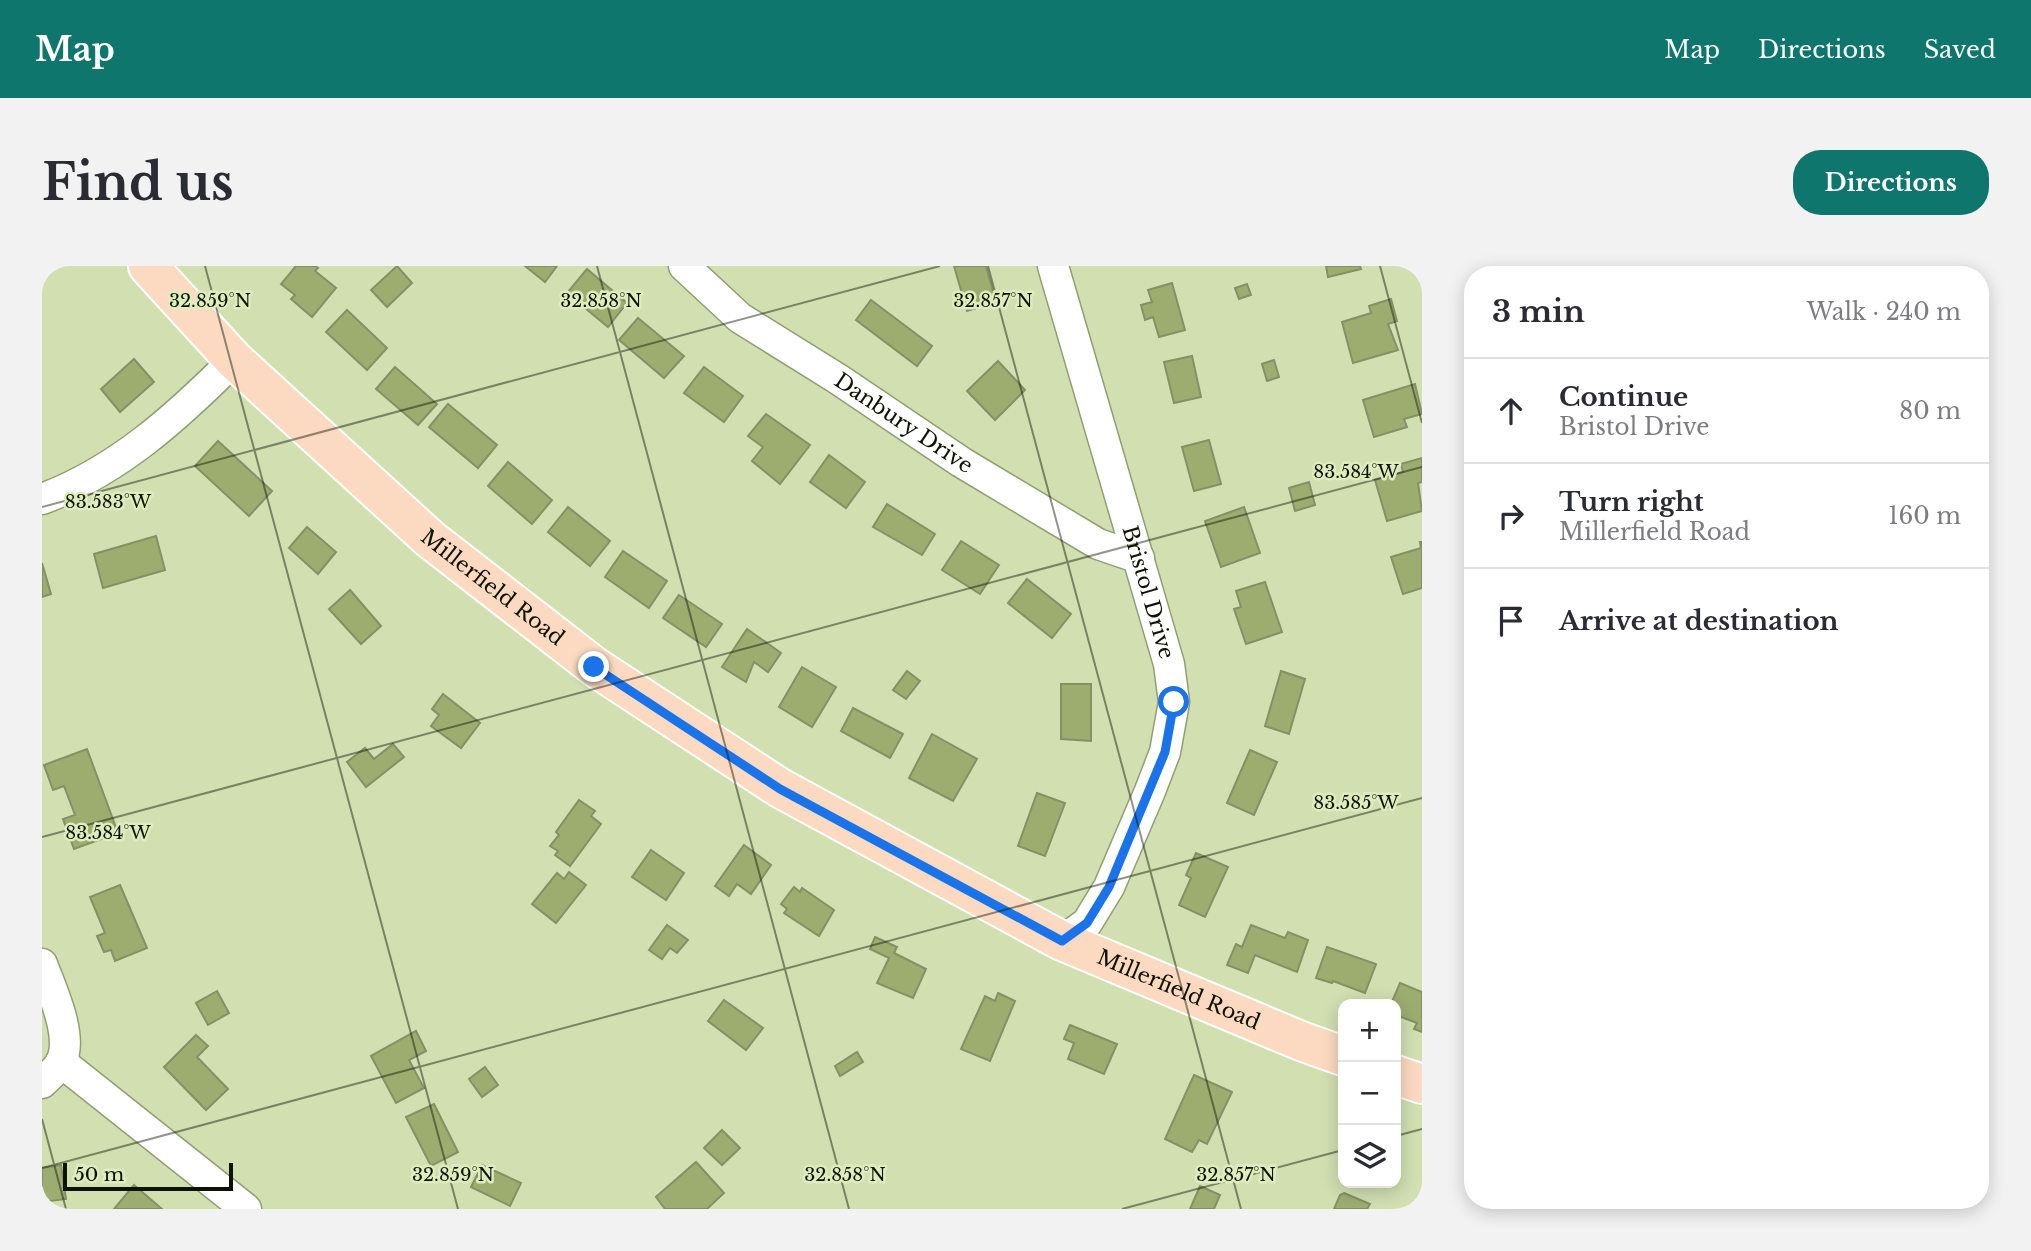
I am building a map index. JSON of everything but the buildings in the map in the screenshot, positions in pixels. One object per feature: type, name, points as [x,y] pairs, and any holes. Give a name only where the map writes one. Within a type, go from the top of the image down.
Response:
[{"type":"main road","name":"Millerfield Road","points":[[148,266],[234,360],[430,538],[594,667],[780,789],[1062,941],[1338,1054]]},
{"type":"main road","points":[[1401,1077],[1422,1084]]},
{"type":"street","name":"Danbury Drive","points":[[684,266],[740,318],[838,379],[961,462],[1098,544],[1139,558]]},
{"type":"street","name":"Bristol Drive","points":[[1053,266],[1169,663],[1174,702],[1165,752],[1109,887],[1087,923],[1062,941]]},
{"type":"street","points":[[42,499],[104,470],[130,452],[195,398],[234,360]]},
{"type":"street","points":[[42,964],[61,1018],[65,1044],[51,1073],[246,1209]]},
{"type":"route","points":[[594,667],[780,789],[1062,941],[1087,923],[1109,887],[1165,752],[1174,702]]}]
